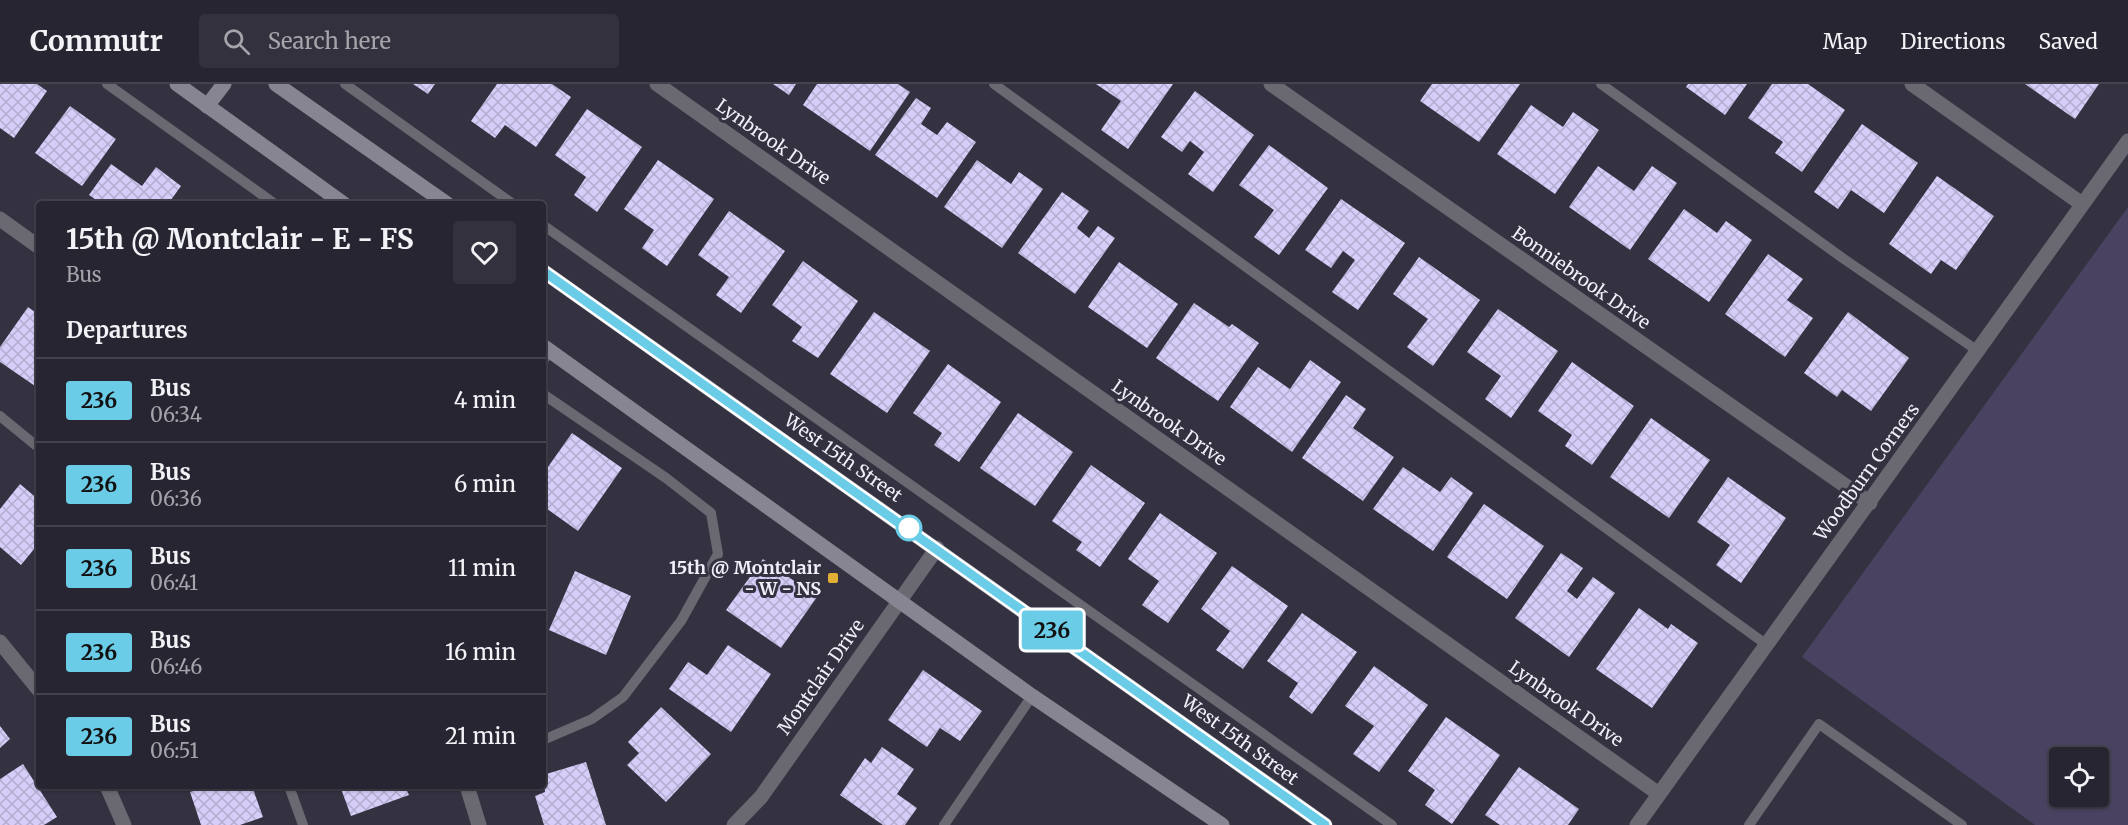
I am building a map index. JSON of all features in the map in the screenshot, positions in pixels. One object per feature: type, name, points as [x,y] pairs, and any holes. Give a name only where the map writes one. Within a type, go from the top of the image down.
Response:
[{"type":"main road","points":[[177,84],[340,201]]},
{"type":"main road","points":[[207,106],[224,84]]},
{"type":"main road","points":[[276,84],[443,201]]},
{"type":"main road","name":"West 15th Street","points":[[546,273],[1325,825]]},
{"type":"main road","points":[[546,354],[1032,696],[1222,825]]},
{"type":"street","name":"Lynbrook Drive","points":[[657,84],[1659,794]]},
{"type":"street","name":"Bonniebrook Drive","points":[[1270,84],[1870,503]]},
{"type":"street","points":[[1912,84],[2082,204]]},
{"type":"street","name":"Woodburn Corners","points":[[1637,825],[2128,141]]},
{"type":"street","points":[[0,219],[36,245]]},
{"type":"street","name":"Montclair Drive","points":[[734,825],[761,797],[937,548]]},
{"type":"street","points":[[0,642],[36,686]]},
{"type":"street","points":[[108,789],[124,825]]},
{"type":"street","points":[[469,789],[479,825]]},
{"type":"lane","points":[[107,84],[271,201]]},
{"type":"lane","points":[[345,84],[509,201]]},
{"type":"lane","points":[[994,84],[1767,645]]},
{"type":"lane","points":[[1601,84],[1844,259],[1978,351]]},
{"type":"lane","points":[[546,227],[1392,825]]},
{"type":"lane","points":[[546,396],[666,478],[711,513],[718,554],[681,621],[623,697],[592,719],[546,739]]},
{"type":"lane","points":[[0,416],[36,446]]},
{"type":"lane","points":[[944,825],[1032,696]]},
{"type":"lane","points":[[1749,825],[1819,724],[1962,825]]},
{"type":"lane","points":[[290,789],[303,825]]},
{"type":"shaded area","points":[[2128,207],[2128,825],[2035,825],[1802,657]]},
{"type":"building","points":[[0,84],[37,84],[47,91],[14,138],[0,128]]},
{"type":"building","points":[[413,84],[435,84],[428,94]]},
{"type":"building","points":[[497,84],[552,84],[571,97],[536,147],[505,125],[495,138],[471,121]]},
{"type":"building","points":[[773,84],[796,84],[789,95]]},
{"type":"building","points":[[817,84],[898,84],[910,92],[870,151],[803,105]]},
{"type":"building","points":[[1096,84],[1173,84],[1128,149],[1101,130],[1121,101]]},
{"type":"building","points":[[1432,84],[1520,84],[1479,142],[1420,101]]},
{"type":"building","points":[[1688,84],[1747,84],[1725,115],[1686,87]]},
{"type":"building","points":[[1772,84],[1808,84],[1845,110],[1802,172],[1775,153],[1783,142],[1748,118]]},
{"type":"building","points":[[2025,84],[2099,84],[2075,119]]},
{"type":"building","points":[[1195,91],[1254,135],[1213,192],[1188,174],[1204,152],[1190,141],[1182,152],[1161,137]]},
{"type":"building","points":[[916,98],[931,108],[921,124],[937,135],[947,122],[976,142],[937,198],[875,155]]},
{"type":"building","points":[[1531,105],[1563,127],[1573,112],[1599,130],[1555,194],[1497,154]]},
{"type":"building","points":[[70,106],[116,139],[82,186],[35,153]]},
{"type":"building","points":[[587,109],[642,147],[597,212],[574,195],[586,177],[555,155]]},
{"type":"building","points":[[1862,124],[1918,163],[1884,213],[1851,190],[1838,209],[1814,192]]},
{"type":"building","points":[[1269,145],[1328,188],[1279,255],[1254,237],[1274,210],[1239,185]]},
{"type":"building","points":[[658,160],[714,199],[667,266],[642,248],[654,230],[624,209]]},
{"type":"building","points":[[977,160],[1011,184],[1019,172],[1043,189],[1002,248],[944,207]]},
{"type":"building","points":[[111,164],[142,186],[156,167],[181,186],[170,201],[98,201],[89,195]]},
{"type":"building","points":[[1598,166],[1634,191],[1652,166],[1677,183],[1630,250],[1569,207]]},
{"type":"building","points":[[1937,176],[1994,216],[1956,270],[1941,260],[1931,274],[1889,244]]},
{"type":"building","points":[[1062,192],[1089,211],[1077,228],[1089,238],[1098,226],[1115,238],[1075,294],[1018,253]]},
{"type":"building","points":[[1341,199],[1405,243],[1358,310],[1332,292],[1355,260],[1343,251],[1331,268],[1305,250]]},
{"type":"building","points":[[1684,209],[1717,233],[1726,221],[1752,240],[1709,302],[1648,259]]},
{"type":"building","points":[[729,211],[785,251],[741,313],[716,295],[729,277],[698,255]]},
{"type":"building","points":[[1768,254],[1803,279],[1787,300],[1813,318],[1785,357],[1725,314]]},
{"type":"building","points":[[1419,257],[1480,300],[1433,366],[1407,347],[1428,319],[1393,294]]},
{"type":"building","points":[[803,261],[858,301],[818,358],[792,341],[802,327],[772,305]]},
{"type":"building","points":[[1119,262],[1178,304],[1147,348],[1088,307]]},
{"type":"building","points":[[1194,303],[1229,327],[1232,324],[1259,343],[1218,401],[1156,358]]},
{"type":"building","points":[[28,307],[36,313],[36,387],[0,362],[0,347]]},
{"type":"building","points":[[1498,309],[1558,351],[1511,418],[1485,399],[1501,376],[1467,352]]},
{"type":"building","points":[[874,312],[930,351],[887,413],[830,374]]},
{"type":"building","points":[[1848,312],[1909,358],[1871,411],[1842,390],[1837,397],[1804,373]]},
{"type":"building","points":[[1310,360],[1341,382],[1292,452],[1230,407],[1258,367],[1290,389]]},
{"type":"building","points":[[1572,362],[1634,406],[1592,465],[1565,446],[1572,435],[1538,411]]},
{"type":"building","points":[[948,364],[1001,402],[959,462],[934,445],[942,433],[913,413]]},
{"type":"building","points":[[1346,395],[1366,409],[1353,428],[1394,457],[1363,501],[1302,458]]},
{"type":"building","points":[[1018,413],[1073,452],[1035,506],[980,468]]},
{"type":"building","points":[[1651,418],[1710,460],[1669,518],[1610,477]]},
{"type":"building","points":[[572,433],[622,468],[578,531],[546,508],[546,470]]},
{"type":"building","points":[[1091,465],[1145,503],[1100,567],[1076,550],[1082,542],[1052,521]]},
{"type":"building","points":[[1403,467],[1440,492],[1451,477],[1473,493],[1433,551],[1373,509]]},
{"type":"building","points":[[1728,477],[1786,518],[1741,583],[1716,565],[1730,545],[1697,522]]},
{"type":"building","points":[[20,484],[36,497],[36,547],[21,565],[0,547],[0,509]]},
{"type":"building","points":[[1484,504],[1544,546],[1507,599],[1447,557]]},
{"type":"building","points":[[1160,513],[1217,553],[1168,623],[1142,605],[1159,581],[1128,559]]},
{"type":"building","points":[[1561,553],[1583,568],[1567,591],[1577,599],[1593,577],[1615,593],[1569,657],[1515,618]]},
{"type":"building","points":[[763,559],[817,597],[781,648],[726,610]]},
{"type":"building","points":[[1232,566],[1288,606],[1243,669],[1216,650],[1230,631],[1201,609]]},
{"type":"building","points":[[575,571],[631,596],[606,655],[549,630]]},
{"type":"building","points":[[1639,608],[1668,629],[1671,624],[1698,643],[1652,708],[1596,669]]},
{"type":"building","points":[[1302,613],[1357,652],[1312,714],[1289,697],[1298,683],[1267,661]]},
{"type":"building","points":[[728,645],[771,674],[731,732],[669,689],[688,662],[707,675]]},
{"type":"building","points":[[1374,666],[1428,705],[1379,772],[1353,754],[1374,726],[1345,706]]},
{"type":"building","points":[[923,670],[982,711],[960,741],[940,728],[927,747],[888,720]]},
{"type":"building","points":[[661,707],[711,754],[666,802],[627,765],[639,753],[628,742]]},
{"type":"building","points":[[1446,717],[1500,755],[1452,824],[1425,805],[1435,790],[1408,771]]},
{"type":"building","points":[[0,726],[10,739],[0,748]]},
{"type":"building","points":[[882,747],[914,769],[897,794],[917,808],[905,825],[883,825],[840,795],[865,758],[871,763]]},
{"type":"building","points":[[586,762],[606,825],[544,825],[535,796],[545,792],[546,774]]},
{"type":"building","points":[[23,764],[36,784],[36,789],[39,789],[57,817],[44,825],[0,825],[0,779]]},
{"type":"building","points":[[1519,767],[1579,809],[1568,825],[1500,825],[1485,815]]},
{"type":"building","points":[[198,789],[253,789],[263,817],[240,825],[201,825],[190,792]]},
{"type":"building","points":[[341,789],[406,789],[409,795],[351,816]]},
{"type":"bus line","name":"236","points":[[546,273],[1325,825]]},
{"type":"place","name":"15th @ Montclair - W - NS","points":[[833,578]]}]
